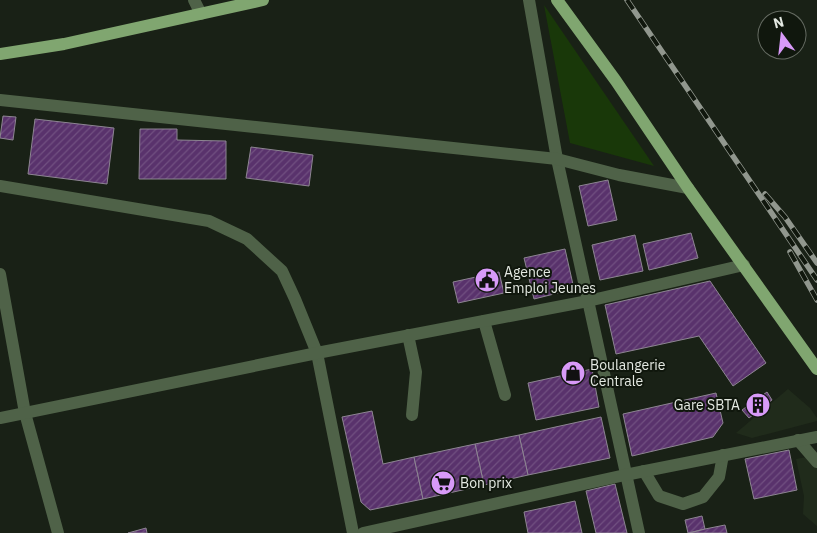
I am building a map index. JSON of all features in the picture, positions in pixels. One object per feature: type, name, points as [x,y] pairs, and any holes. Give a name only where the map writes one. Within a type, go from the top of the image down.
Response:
[{"type":"main road","points":[[0,54],[64,44],[263,0]]},
{"type":"main road","points":[[557,0],[616,81],[688,188],[817,369]]},
{"type":"street","points":[[194,0],[201,14]]},
{"type":"street","points":[[529,0],[557,158],[638,533]]},
{"type":"street","points":[[0,100],[557,158],[619,175],[688,188]]},
{"type":"street","points":[[0,186],[209,221],[247,239],[282,271],[316,353],[353,533]]},
{"type":"street","points":[[0,418],[316,353],[588,302],[744,265]]},
{"type":"street","points":[[0,274],[25,413],[58,533]]},
{"type":"street","points":[[484,321],[505,395]]},
{"type":"street","points":[[408,335],[416,372],[412,415]]},
{"type":"street","points":[[363,533],[625,475],[817,437]]},
{"type":"street","points":[[798,440],[817,462]]},
{"type":"street","points":[[644,471],[659,496],[684,504],[703,497],[719,477],[723,455]]},
{"type":"shaded area","points":[[788,389],[810,408],[817,421],[752,438],[736,433]]},
{"type":"shaded area","points":[[817,455],[817,526],[803,514],[804,496],[796,459]]},
{"type":"green space","points":[[544,5],[654,166],[570,143]]},
{"type":"building","points":[[3,116],[16,117],[13,140],[0,138]]},
{"type":"building","points":[[35,119],[114,128],[107,184],[28,174]]},
{"type":"building","points":[[140,129],[177,129],[177,140],[226,141],[226,179],[139,179]]},
{"type":"building","points":[[251,147],[313,155],[309,186],[246,178]]},
{"type":"building","points":[[608,180],[617,220],[588,226],[579,186]]},
{"type":"building","points":[[691,233],[698,258],[649,270],[643,244]]},
{"type":"building","points":[[635,235],[643,271],[600,280],[592,245]]},
{"type":"building","points":[[565,249],[574,289],[534,299],[524,258]]},
{"type":"building","points":[[499,272],[504,293],[458,303],[453,282]]},
{"type":"building","points":[[710,281],[766,363],[733,386],[699,336],[616,354],[605,305]]},
{"type":"building","points":[[592,369],[599,407],[536,420],[528,383]]},
{"type":"building","name":"Gare SBTA","points":[[767,392],[772,400],[749,418],[742,410]]},
{"type":"building","points":[[716,393],[723,423],[713,437],[632,456],[623,414]]},
{"type":"building","points":[[372,411],[383,464],[414,457],[423,499],[370,510],[361,502],[342,417]]},
{"type":"building","points":[[601,417],[610,458],[528,475],[519,435]]},
{"type":"building","points":[[519,435],[528,475],[484,485],[475,444]]},
{"type":"building","points":[[475,444],[484,485],[423,499],[414,457]]},
{"type":"building","points":[[789,450],[797,490],[754,499],[745,459]]},
{"type":"building","points":[[615,484],[627,533],[596,533],[586,491]]},
{"type":"building","points":[[575,501],[582,533],[528,533],[524,512]]},
{"type":"building","points":[[702,516],[705,529],[688,533],[685,520]]},
{"type":"building","points":[[725,525],[727,533],[690,533],[705,529]]},
{"type":"building","points":[[146,528],[147,533],[128,533]]},
{"type":"railway","points":[[627,0],[817,280]]},
{"type":"railway","points":[[765,194],[785,217],[817,263]]},
{"type":"railway","points":[[790,252],[817,300]]},
{"type":"place","name":"Agence Emploi Jeunes","points":[[487,280]]},
{"type":"place","name":"Boulangerie Centrale","points":[[573,373]]},
{"type":"place","name":"Gare SBTA","points":[[758,405]]},
{"type":"place","name":"Bon prix","points":[[443,483]]}]
